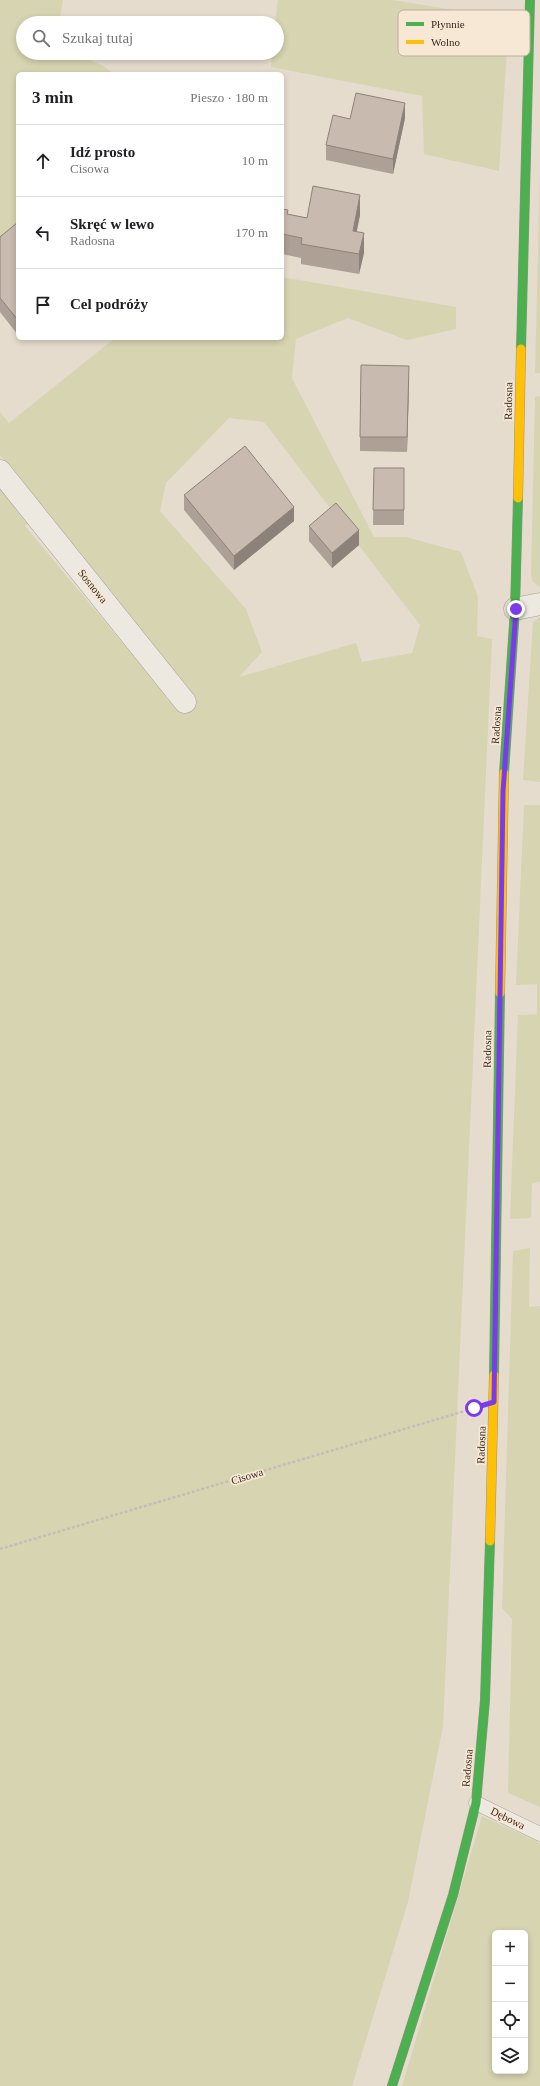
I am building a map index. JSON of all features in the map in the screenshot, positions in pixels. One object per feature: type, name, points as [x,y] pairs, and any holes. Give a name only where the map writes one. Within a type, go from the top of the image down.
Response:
[{"type":"street","name":"Radosna","points":[[530,0],[530,10]]},
{"type":"street","name":"Radosna","points":[[392,2086],[453,1895],[476,1803],[485,1700],[494,1402],[503,792],[516,609],[529,56]]},
{"type":"street","name":"Sosnowa","points":[[0,471],[185,702]]},
{"type":"street","points":[[516,609],[540,604]]},
{"type":"lane","name":"Dębowa","points":[[476,1803],[540,1834]]},
{"type":"path","name":"Cisowa","points":[[0,1549],[494,1402]]},
{"type":"shaded area","points":[[0,0],[63,0],[60,16],[16,16],[16,60],[90,60],[111,72],[16,72],[16,226],[0,240]]},
{"type":"shaded area","points":[[278,0],[393,0],[454,10],[398,10],[398,56],[507,56],[499,171],[424,154],[422,96],[271,67],[272,60],[284,60],[284,16],[276,16]]},
{"type":"shaded area","points":[[540,172],[540,373],[535,373]]},
{"type":"shaded area","points":[[284,277],[456,307],[456,329],[407,340],[348,318],[296,339],[292,378],[374,537],[406,537],[461,552],[478,597],[477,636],[492,639],[443,1726],[408,1902],[352,2086],[0,2086],[0,480],[32,521],[25,526],[161,689],[168,701],[182,692],[0,455],[0,412],[9,423],[113,340],[284,340]],"holes":[[[229,418],[264,422],[420,625],[412,653],[362,662],[356,643],[239,677],[262,652],[246,609],[160,511],[166,483]]]},
{"type":"shaded area","points":[[540,396],[540,587],[533,582],[531,576],[535,397]]},
{"type":"shaded area","points":[[540,617],[540,782],[523,780],[533,622]]},
{"type":"shaded area","points":[[524,805],[540,805],[540,1182],[532,1183],[531,1218],[510,1219],[518,1015],[537,1014],[537,984],[516,985]]},
{"type":"shaded area","points":[[530,1248],[529,1307],[540,1306],[540,1807],[508,1793],[512,1619],[502,1608],[513,1251]]},
{"type":"shaded area","points":[[482,1816],[540,1843],[540,2086],[402,2086]]},
{"type":"building","points":[[356,93],[405,103],[393,159],[326,145],[333,115],[350,119]]},
{"type":"building","points":[[313,186],[360,195],[353,231],[364,233],[359,254],[301,244],[302,238],[284,234],[284,209],[288,210],[287,214],[307,218]]},
{"type":"building","points":[[16,224],[16,318],[0,298],[0,237]]},
{"type":"building","points":[[361,365],[409,366],[407,437],[360,437]]},
{"type":"building","points":[[245,446],[294,507],[234,556],[184,495]]},
{"type":"building","points":[[374,468],[404,468],[404,510],[373,510]]},
{"type":"building","points":[[336,503],[359,530],[332,553],[309,526]]},
{"type":"traffic: fast","points":[[530,0],[530,10]]},
{"type":"traffic: fast","points":[[521,349],[529,56]]},
{"type":"traffic: fast","points":[[504,773],[515,609],[518,498]]},
{"type":"traffic: fast","points":[[494,1375],[500,993]]},
{"type":"traffic: fast","points":[[392,2086],[453,1895],[476,1803],[485,1700],[490,1541]]},
{"type":"traffic: slow","points":[[518,498],[521,349]]},
{"type":"traffic: slow","points":[[500,993],[504,773]]},
{"type":"traffic: slow","points":[[490,1541],[494,1375]]},
{"type":"route","points":[[474,1408],[494,1402],[503,792],[516,609]]}]
